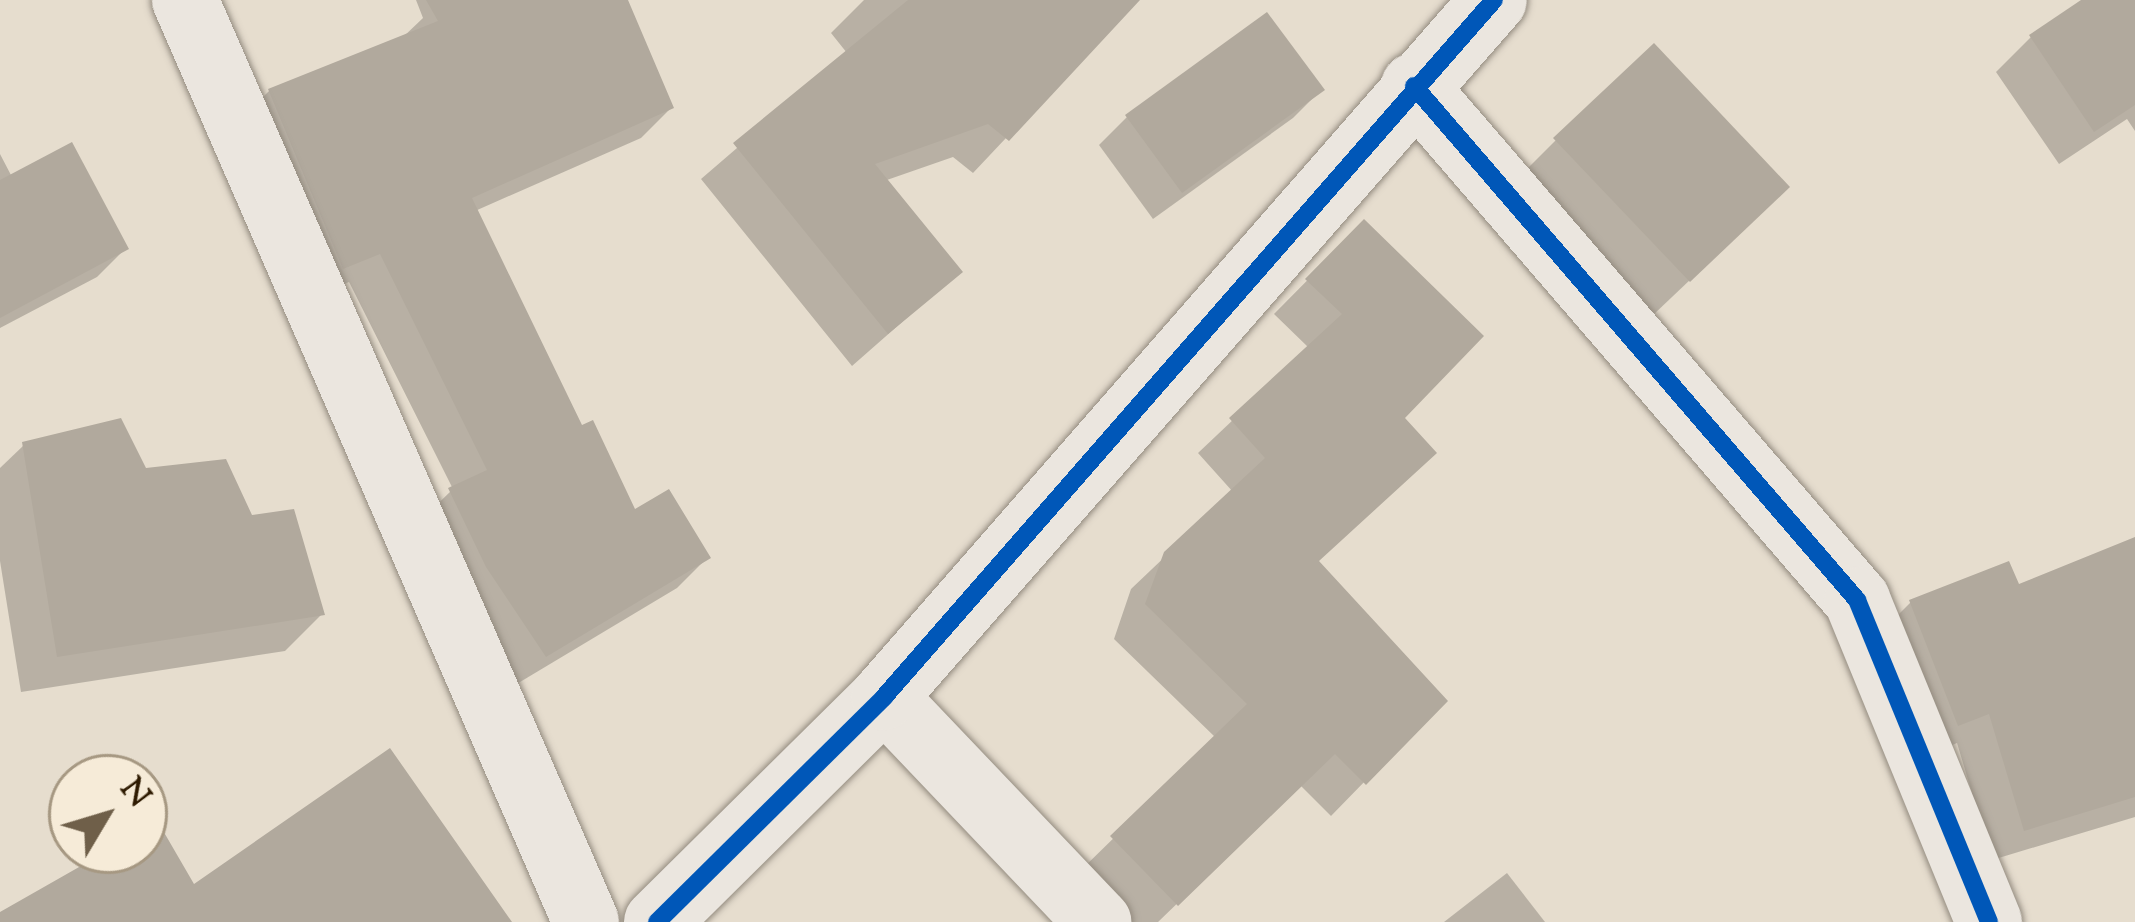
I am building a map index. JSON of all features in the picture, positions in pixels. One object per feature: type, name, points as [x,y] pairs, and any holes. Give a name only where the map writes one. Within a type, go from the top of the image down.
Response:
[{"type":"street","points":[[185,0],[586,922]]},
{"type":"street","points":[[657,922],[884,697],[1494,0]]},
{"type":"street","points":[[1414,86],[1857,601],[1990,922]]},
{"type":"street","points":[[884,697],[1097,922]]},
{"type":"building","points":[[426,0],[628,0],[674,108],[472,198],[582,425],[593,420],[635,509],[669,489],[711,558],[546,657],[486,567],[448,488],[487,470],[380,254],[343,269],[268,89],[438,21]]},
{"type":"building","points":[[908,0],[1140,0],[1009,141],[988,124],[875,164],[963,272],[888,334],[733,143]]},
{"type":"building","points":[[2081,0],[2135,0],[2135,105],[2094,132],[2029,35]]},
{"type":"building","points":[[1267,12],[1325,90],[1182,193],[1125,115]]},
{"type":"building","points":[[1654,43],[1790,187],[1690,282],[1553,138]]},
{"type":"building","points":[[72,142],[129,249],[0,318],[0,180]]},
{"type":"building","points":[[1364,219],[1484,336],[1405,418],[1437,453],[1319,561],[1448,701],[1366,785],[1335,754],[1178,906],[1110,836],[1247,704],[1145,604],[1164,552],[1265,458],[1229,418],[1342,314],[1305,279]]},
{"type":"building","points":[[121,418],[146,468],[226,459],[252,515],[294,509],[325,615],[57,657],[22,442]]},
{"type":"building","points":[[2135,537],[2135,797],[2024,831],[1989,714],[1958,726],[1909,600],[2009,561],[2019,584]]},
{"type":"building","points":[[390,748],[512,922],[0,922],[0,912],[67,874],[168,874],[168,839],[194,884]]},
{"type":"cycle path","points":[[657,922],[884,697],[1494,0]]},
{"type":"cycle path","points":[[1414,86],[1857,600],[1989,922]]}]
